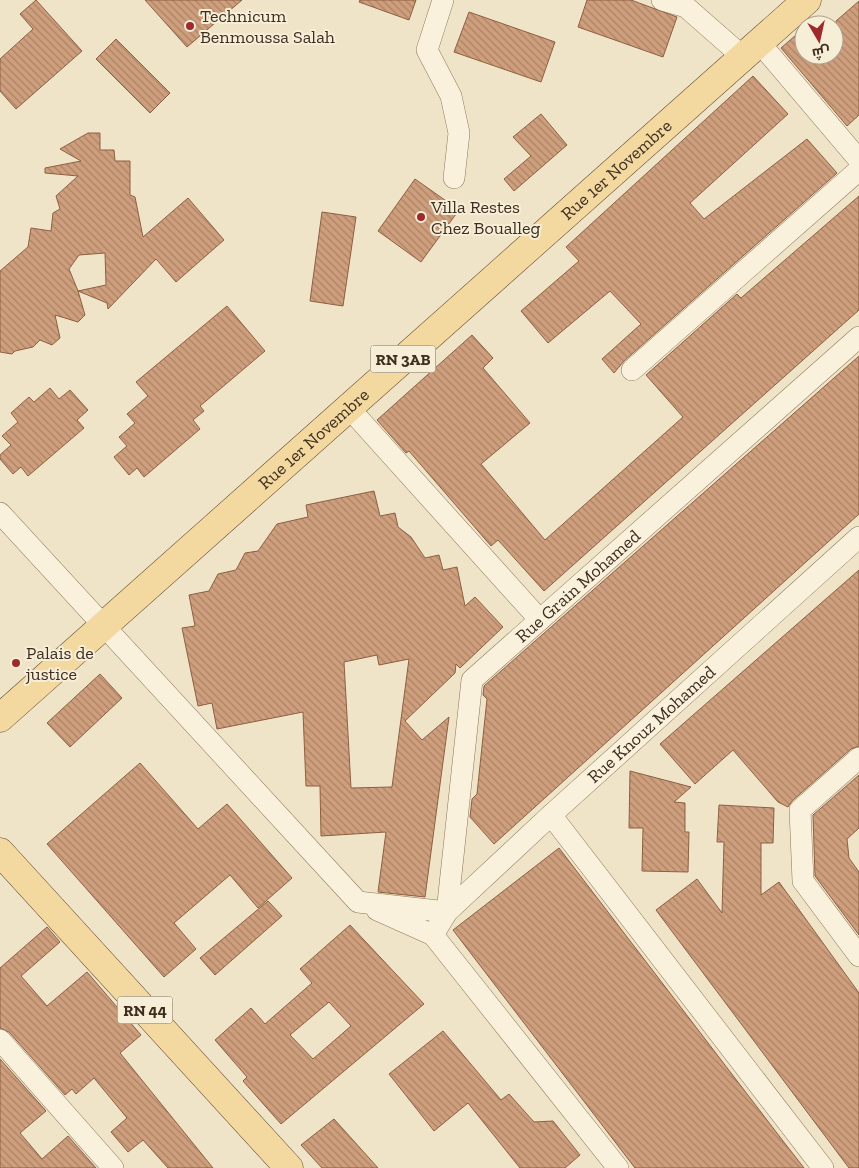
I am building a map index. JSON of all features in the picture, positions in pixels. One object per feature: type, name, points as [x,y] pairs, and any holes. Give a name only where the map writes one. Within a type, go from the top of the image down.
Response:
[{"type":"main road","name":"Rue 1er Novembre","points":[[0,718],[807,0]]},
{"type":"main road","name":"RN 44","points":[[0,852],[289,1168]]},
{"type":"street","points":[[443,0],[428,50],[451,96],[459,133],[454,178]]},
{"type":"street","points":[[662,0],[686,7],[751,50],[859,160]]},
{"type":"street","points":[[632,370],[859,170]]},
{"type":"street","name":"Rue Grain Mohamed","points":[[447,912],[472,680],[859,337]]},
{"type":"street","points":[[349,408],[540,620]]},
{"type":"street","points":[[0,513],[358,902],[433,935],[618,1168]]},
{"type":"street","name":"Rue Knouz Mohamed","points":[[447,912],[551,815],[859,537]]},
{"type":"street","points":[[859,758],[800,810],[803,881],[859,956]]},
{"type":"street","points":[[551,815],[823,1168]]},
{"type":"street","points":[[358,902],[447,912],[433,935]]},
{"type":"street","points":[[0,1040],[113,1168]]},
{"type":"building","points":[[36,0],[82,51],[16,109],[0,91],[0,59],[33,29],[20,14]]},
{"type":"building","name":"Technicum Benmoussa Salah","points":[[145,0],[242,0],[187,47]]},
{"type":"building","points":[[360,0],[416,0],[409,20],[359,2]]},
{"type":"building","points":[[587,0],[631,0],[677,17],[663,57],[578,27]]},
{"type":"building","points":[[859,1],[859,115],[847,126],[795,65],[844,65],[843,15]]},
{"type":"building","points":[[469,12],[555,42],[541,82],[454,52]]},
{"type":"building","points":[[794,37],[794,63],[781,48]]},
{"type":"building","points":[[116,39],[170,93],[150,113],[96,59]]},
{"type":"building","points":[[753,76],[788,114],[690,203],[704,219],[807,139],[837,173],[624,361],[614,373],[602,359],[641,324],[610,291],[548,343],[521,311],[579,261],[566,247]]},
{"type":"building","points":[[541,114],[567,145],[514,191],[504,179],[531,156],[513,137]]},
{"type":"building","points":[[88,133],[100,133],[100,150],[114,150],[115,161],[130,161],[130,195],[135,197],[143,237],[188,198],[224,240],[176,282],[156,259],[108,309],[107,303],[78,291],[85,315],[78,322],[55,315],[60,338],[52,345],[40,340],[33,347],[15,351],[12,354],[0,352],[0,271],[28,247],[31,228],[51,231],[53,213],[60,209],[56,196],[78,176],[45,173],[45,168],[81,161],[60,149]],"holes":[[[105,253],[106,285],[78,291],[69,269],[79,255]]]},
{"type":"building","name":"Villa Restes Chez Boualleg","points":[[415,179],[459,210],[421,262],[378,231]]},
{"type":"building","points":[[859,196],[859,310],[544,591],[498,540],[491,546],[409,451],[406,453],[377,420],[472,335],[493,358],[483,368],[530,423],[481,464],[545,540],[683,417],[646,375],[737,294],[741,298]]},
{"type":"building","points":[[322,212],[356,217],[343,306],[310,301]]},
{"type":"building","points":[[227,306],[265,351],[200,406],[204,411],[193,420],[200,429],[144,477],[137,468],[129,475],[114,457],[127,446],[119,437],[135,423],[127,414],[148,396],[136,382]]},
{"type":"building","points":[[859,356],[859,514],[494,844],[470,817],[472,799],[477,794],[487,699],[483,695],[484,686]]},
{"type":"building","points":[[50,388],[59,399],[70,390],[88,410],[77,420],[84,428],[28,476],[21,467],[13,474],[0,459],[0,455],[11,445],[2,436],[18,422],[11,413],[29,397],[34,402]]},
{"type":"building","points":[[374,491],[380,516],[395,513],[398,527],[411,537],[425,558],[439,555],[443,570],[457,567],[465,606],[475,597],[503,627],[460,668],[456,664],[455,673],[405,721],[422,740],[449,717],[425,897],[378,892],[386,832],[321,836],[320,786],[306,786],[303,712],[217,729],[212,703],[198,706],[182,628],[195,626],[189,595],[209,591],[218,574],[236,570],[245,553],[258,551],[277,524],[308,517],[306,505]],"holes":[[[377,655],[379,665],[409,659],[392,787],[351,788],[344,662]]]},
{"type":"building","points":[[859,570],[859,746],[851,749],[792,801],[788,807],[778,802],[733,750],[695,784],[660,744]]},
{"type":"building","points":[[100,674],[122,698],[70,747],[47,723]]},
{"type":"building","points":[[140,763],[198,829],[227,804],[292,878],[258,908],[230,875],[174,923],[196,949],[164,977],[47,844]]},
{"type":"building","points":[[630,771],[691,787],[674,802],[685,803],[685,832],[689,832],[688,872],[642,871],[643,828],[629,828]]},
{"type":"building","points":[[859,775],[859,828],[847,839],[849,858],[859,872],[859,935],[815,876],[813,815]]},
{"type":"building","points":[[719,805],[774,808],[773,843],[761,843],[761,895],[779,882],[859,993],[859,1168],[849,1168],[656,910],[697,879],[722,913],[724,842],[717,842]]},
{"type":"building","points":[[559,848],[804,1168],[635,1168],[453,930]]},
{"type":"building","points":[[268,901],[282,916],[215,975],[200,958]]},
{"type":"building","points":[[350,925],[424,1004],[281,1124],[243,1081],[247,1077],[215,1040],[251,1008],[265,1024],[312,983],[300,969]],"holes":[[[329,1002],[351,1026],[313,1059],[290,1035]]]},
{"type":"building","points":[[47,927],[60,942],[21,976],[47,1006],[87,972],[141,1035],[120,1053],[213,1168],[168,1168],[143,1140],[128,1152],[111,1132],[127,1118],[94,1078],[76,1094],[72,1089],[65,1095],[9,1032],[0,1028],[0,968]]},
{"type":"building","points":[[443,1031],[501,1100],[509,1094],[534,1122],[553,1121],[580,1155],[565,1168],[520,1168],[468,1103],[434,1131],[389,1074]]},
{"type":"building","points":[[0,1059],[46,1111],[20,1133],[42,1159],[68,1136],[96,1168],[0,1168]]},
{"type":"building","points":[[334,1119],[378,1168],[322,1168],[301,1145]]},
{"type":"place","name":"Technicum Benmoussa Salah","points":[[190,26]]},
{"type":"place","name":"Villa Restes Chez Boualleg","points":[[421,217]]},
{"type":"place","name":"Palais de justice","points":[[16,663]]}]
